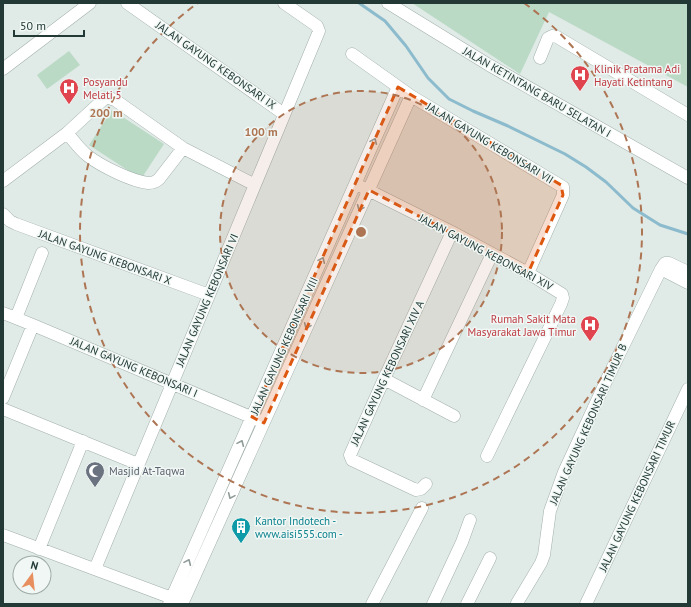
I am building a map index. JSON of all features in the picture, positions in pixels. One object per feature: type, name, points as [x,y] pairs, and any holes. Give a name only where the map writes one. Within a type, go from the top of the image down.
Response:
[{"type":"street","points":[[3,69],[90,3]]},
{"type":"street","name":"JALAN GAYUNG KEBONSARI IX","points":[[127,3],[284,114]]},
{"type":"street","name":"JALAN GAYUNG KEBONSARI VI","points":[[95,569],[319,31],[317,26],[284,3]]},
{"type":"street","name":"JALAN KETINTANG BARU SELATAN I","points":[[388,3],[489,65],[688,178]]},
{"type":"street","points":[[540,58],[548,38],[552,36],[557,37],[688,115]]},
{"type":"street","name":"JALAN GAYUNG KEBONSARI VII","points":[[352,54],[411,96],[563,187],[563,195],[528,273]]},
{"type":"street","name":"JALAN GAYUNG KEBONSARI VIII","points":[[177,602],[252,417],[398,87]]},
{"type":"street","name":"JALAN GAYUNG KEBONSARI VIII","points":[[177,602],[264,423],[411,96]]},
{"type":"street","points":[[3,181],[67,133],[105,98],[108,98],[115,100],[183,148],[254,185]]},
{"type":"street","points":[[67,133],[82,151],[99,164],[120,174],[147,183],[154,182],[159,179],[183,148]]},
{"type":"street","name":"JALAN GAYUNG KEBONSARI XIV","points":[[355,184],[452,232],[561,292],[563,298],[486,456]]},
{"type":"street","name":"JALAN GAYUNG KEBONSARI X","points":[[3,214],[10,221],[16,224],[209,295]]},
{"type":"street","name":"JALAN GAYUNG KEBONSARI XIV A","points":[[426,484],[421,489],[416,490],[352,460],[350,455],[452,232]]},
{"type":"street","points":[[16,318],[42,253]]},
{"type":"street","points":[[422,400],[492,254]]},
{"type":"street","points":[[688,272],[667,263],[661,269],[688,283]]},
{"type":"street","name":"JALAN GAYUNG KEBONSARI TIMUR B","points":[[516,603],[541,563],[544,555],[550,511],[564,472],[608,377],[661,269]]},
{"type":"street","name":"JALAN GAYUNG KEBONSARI I","points":[[3,314],[34,325],[264,423]]},
{"type":"street","points":[[3,398],[34,325]]},
{"type":"street","points":[[384,379],[454,416]]},
{"type":"street","name":"JALAN GAYUNG KEBONSARI TIMUR","points":[[586,604],[688,389]]},
{"type":"street","points":[[3,409],[138,464]]},
{"type":"street","points":[[39,548],[83,442]]},
{"type":"street","points":[[372,604],[422,508]]},
{"type":"street","points":[[433,604],[462,542],[470,520]]},
{"type":"street","points":[[3,535],[95,569],[177,602]]},
{"type":"street","points":[[466,604],[490,558]]},
{"type":"highlighted area","points":[[398,87],[561,185],[563,195],[528,273],[369,190],[264,423],[252,417]]},
{"type":"green space","points":[[412,3],[688,3],[688,87],[549,12],[520,74]]},
{"type":"green space","points":[[69,51],[80,65],[47,89],[37,75]]},
{"type":"green space","points":[[112,110],[164,144],[141,179],[89,145]]},
{"type":"waterway","points":[[359,3],[385,21],[406,46],[428,78],[449,99],[565,154],[606,182],[633,208],[660,225],[688,234]]},
{"type":"place","name":"Klinik Pratama Adi Hayati Ketintang","points":[[580,92]]},
{"type":"place","name":"Posyandu Melati 5","points":[[69,105]]},
{"type":"place","name":"Rumah Sakit Mata Masyarakat Jawa Timur","points":[[590,342]]},
{"type":"place","name":"Masjid At-Taqwa","points":[[95,488]]},
{"type":"place","name":"Kantor Indotech - www.aisi555.com -","points":[[241,544]]}]
